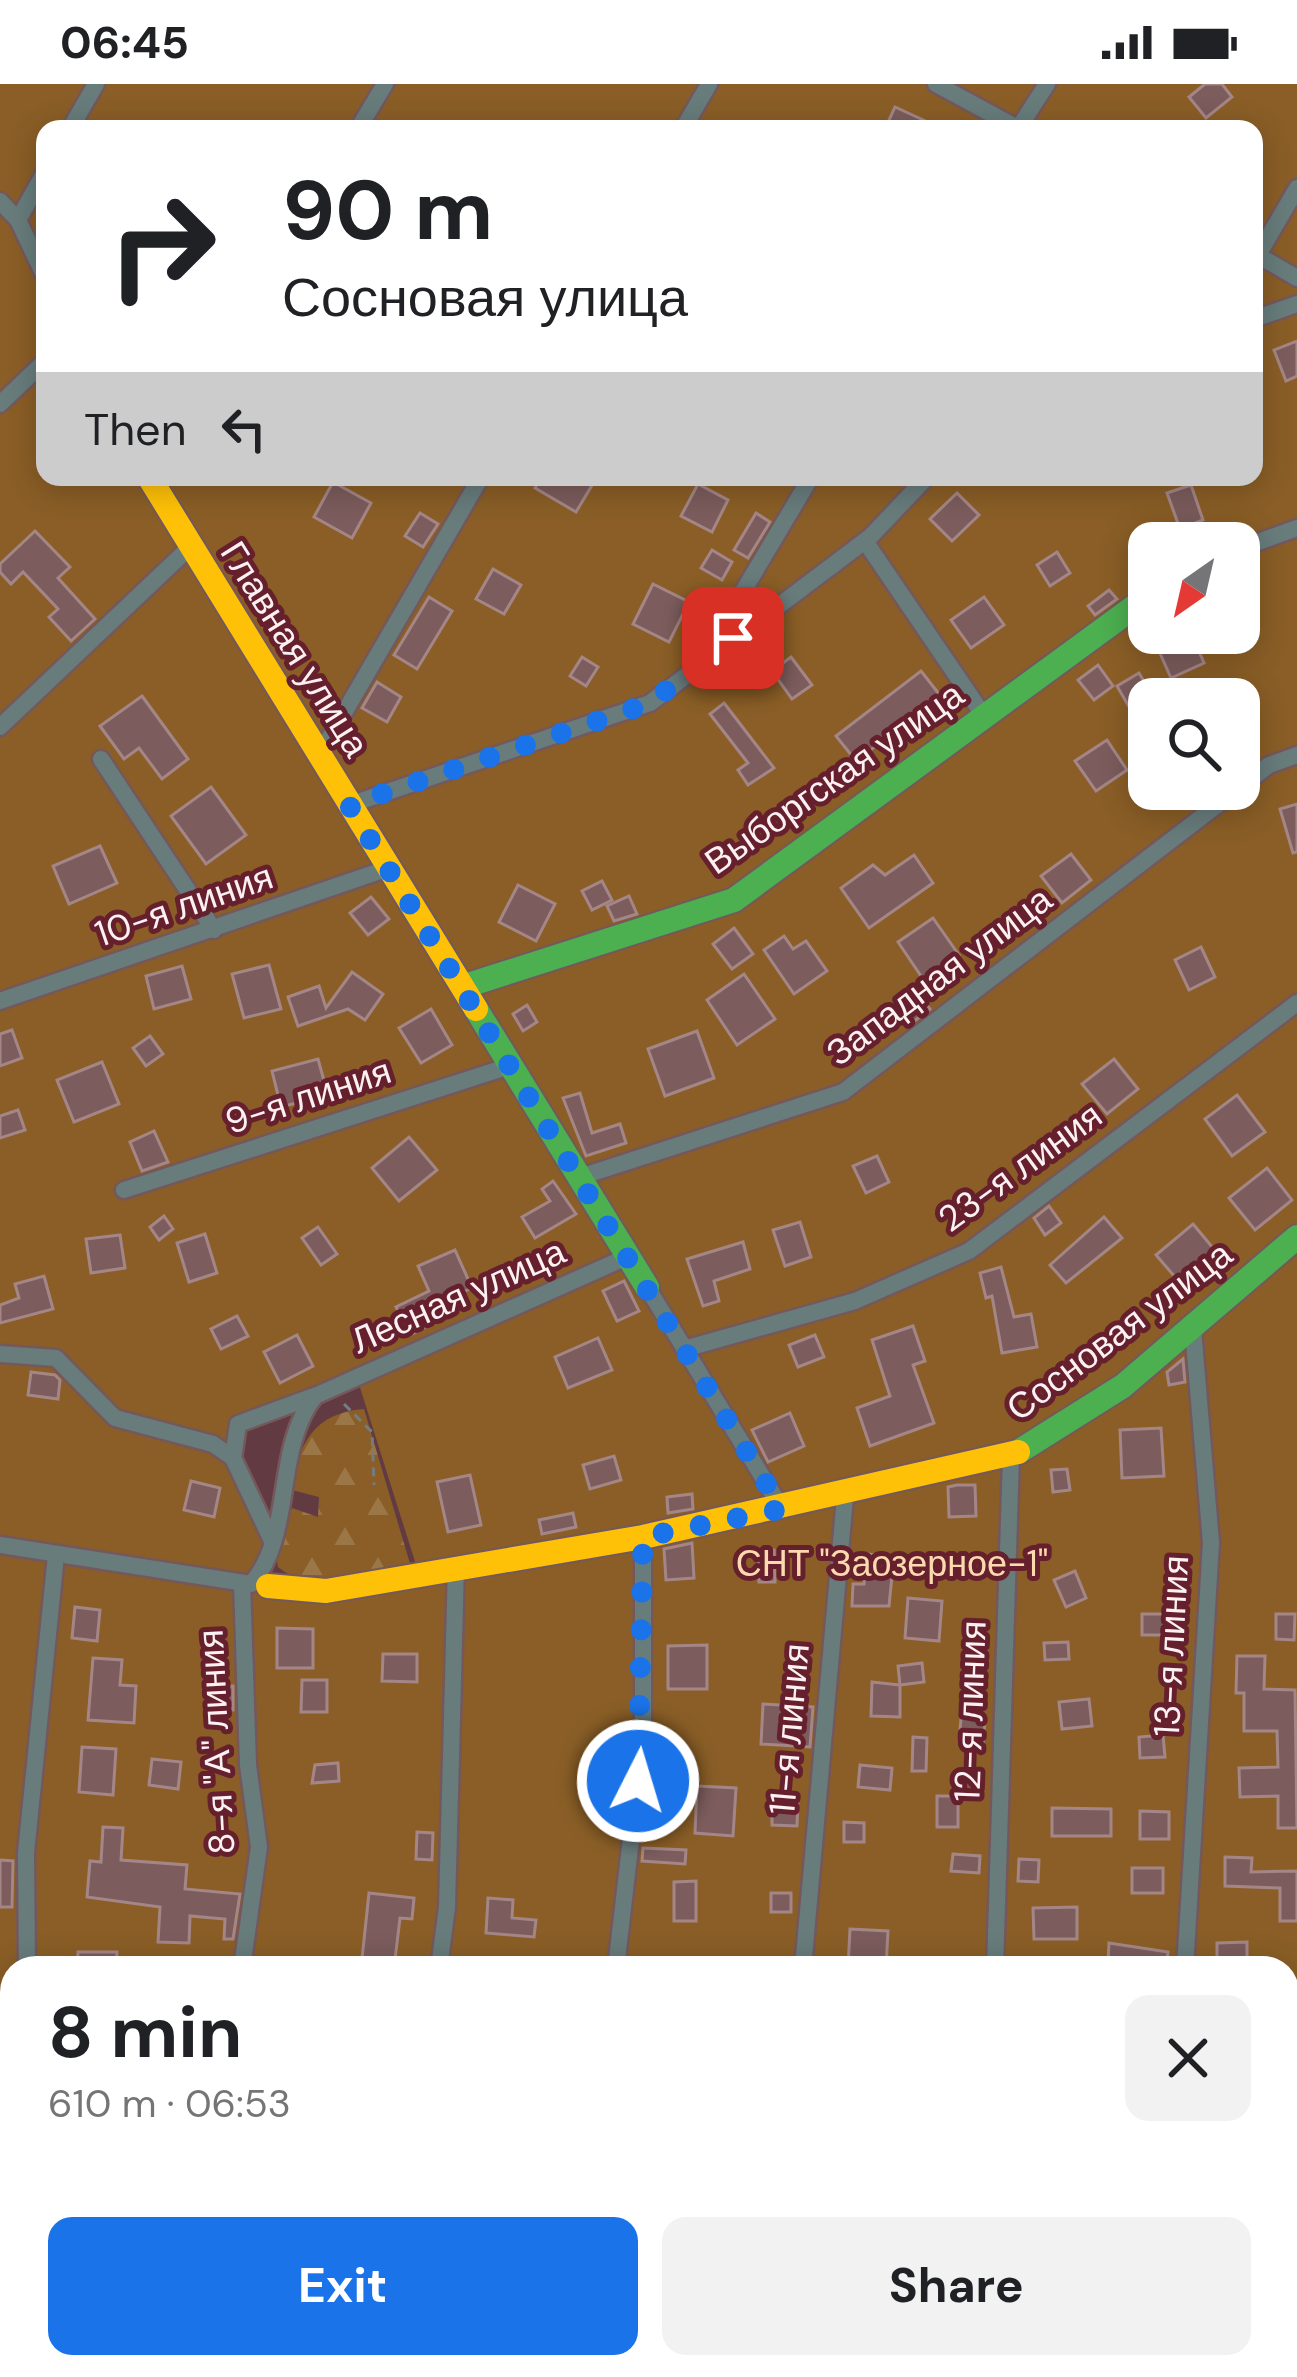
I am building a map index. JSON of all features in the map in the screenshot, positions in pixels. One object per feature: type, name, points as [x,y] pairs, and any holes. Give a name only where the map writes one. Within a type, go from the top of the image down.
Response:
[{"type":"street","points":[[75,120],[96,84]]},
{"type":"street","points":[[363,120],[385,84]]},
{"type":"street","points":[[687,120],[709,84]]},
{"type":"street","points":[[936,84],[1002,120]]},
{"type":"street","points":[[1024,120],[1046,84]]},
{"type":"street","points":[[18,220],[36,188]]},
{"type":"street","points":[[1263,243],[1297,188]]},
{"type":"street","points":[[0,201],[18,220],[36,258]]},
{"type":"street","points":[[1263,258],[1297,278]]},
{"type":"street","points":[[1263,317],[1297,304]]},
{"type":"street","points":[[0,404],[36,370]]},
{"type":"street","name":"Главная улица","points":[[154,486],[647,1287]]},
{"type":"street","points":[[319,756],[476,486]]},
{"type":"street","points":[[700,663],[806,486]]},
{"type":"street","points":[[349,805],[650,703],[865,541],[918,486]]},
{"type":"street","points":[[1260,541],[1297,528]]},
{"type":"street","points":[[865,541],[984,716]]},
{"type":"street","points":[[0,727],[190,547]]},
{"type":"street","name":"Выборгская улица","points":[[465,986],[734,900],[1128,611]]},
{"type":"street","name":"Западная улица","points":[[1260,772],[1297,754]]},
{"type":"street","points":[[101,759],[214,930]]},
{"type":"street","name":"Западная улица","points":[[580,1177],[843,1093],[1211,810]]},
{"type":"street","name":"10-я линия","points":[[0,1001],[389,868]]},
{"type":"street","name":"23-я линия","points":[[684,1349],[855,1301],[969,1251],[1297,1003]]},
{"type":"street","name":"9-я линия","points":[[124,1190],[513,1065]]},
{"type":"street","name":"Сосновая улица","points":[[0,1545],[326,1592],[845,1497],[1011,1456],[1043,1442],[1192,1329],[1297,1237]]},
{"type":"street","name":"Лесная улица","points":[[232,1458],[238,1424],[336,1387],[628,1256]]},
{"type":"street","points":[[647,1287],[782,1509]]},
{"type":"street","name":"13-я линия","points":[[1186,1956],[1211,1544],[1192,1329]]},
{"type":"street","points":[[0,1354],[56,1358],[115,1418],[213,1444],[232,1458],[272,1541]]},
{"type":"street","points":[[253,1584],[265,1568],[299,1424],[315,1396]]},
{"type":"street","name":"12-я линия","points":[[995,1956],[1011,1456]]},
{"type":"street","name":"11-я линия","points":[[804,1956],[845,1497]]},
{"type":"street","points":[[617,1956],[643,1735],[643,1537]]},
{"type":"street","points":[[27,1956],[26,1853],[56,1555]]},
{"type":"street","points":[[441,1956],[447,1906],[457,1566]]},
{"type":"street","name":"8-я \"А\" линия","points":[[244,1956],[260,1846],[248,1765],[253,1584]]},
{"type":"path","points":[[336,1387],[352,1415],[372,1432],[374,1485]]},
{"type":"green space","name":"СНТ \"Заозерное-1\"","points":[[0,84],[1297,84],[1297,1956],[0,1956]],"holes":[[[357,1378],[418,1571],[326,1591],[252,1583],[268,1532],[232,1444],[238,1425]]]},
{"type":"green space","points":[[364,1409],[411,1567],[342,1583],[309,1582],[278,1567],[276,1555],[292,1508],[318,1517],[319,1497],[292,1490],[299,1458],[321,1424]]},
{"type":"building","points":[[1205,84],[1222,84],[1232,97],[1206,118],[1189,97]]},
{"type":"building","points":[[895,107],[923,120],[889,120]]},
{"type":"building","points":[[1297,341],[1297,376],[1286,381],[1274,350]]},
{"type":"building","points":[[331,486],[340,486],[371,503],[352,538],[314,517]]},
{"type":"building","points":[[536,486],[592,486],[576,512]]},
{"type":"building","points":[[697,486],[728,500],[712,532],[681,516]]},
{"type":"building","points":[[1191,486],[1203,520],[1177,522],[1167,493]]},
{"type":"building","points":[[957,493],[979,515],[952,541],[930,519]]},
{"type":"building","points":[[420,513],[438,524],[423,547],[405,536]]},
{"type":"building","points":[[756,513],[770,522],[748,558],[734,550]]},
{"type":"building","points":[[35,531],[70,567],[58,578],[95,619],[71,641],[49,617],[58,609],[23,572],[11,584],[0,572],[0,564]]},
{"type":"building","points":[[712,550],[732,562],[722,580],[701,568]]},
{"type":"building","points":[[1057,552],[1070,573],[1050,586],[1037,565]]},
{"type":"building","points":[[493,569],[521,585],[504,614],[476,599]]},
{"type":"building","points":[[653,584],[689,602],[669,642],[633,624]]},
{"type":"building","points":[[1109,590],[1117,599],[1095,615],[1088,606]]},
{"type":"building","points":[[429,597],[452,611],[417,669],[394,655]]},
{"type":"building","points":[[984,597],[1004,625],[971,648],[951,620]]},
{"type":"building","points":[[1160,654],[1200,654],[1204,663],[1171,678]]},
{"type":"building","points":[[582,657],[598,667],[586,686],[570,676]]},
{"type":"building","points":[[791,657],[812,685],[792,699],[772,671]]},
{"type":"building","points":[[735,662],[745,673],[731,685],[721,673]]},
{"type":"building","points":[[1098,665],[1113,686],[1094,700],[1078,680]]},
{"type":"building","points":[[921,671],[950,708],[908,741],[898,729],[856,761],[836,736]]},
{"type":"building","points":[[1128,680],[1128,705],[1117,686]]},
{"type":"building","points":[[377,682],[401,697],[387,722],[362,708]]},
{"type":"building","points":[[142,696],[188,759],[162,779],[139,748],[124,759],[100,726]]},
{"type":"building","points":[[724,703],[774,768],[748,785],[738,770],[748,763],[710,714]]},
{"type":"building","points":[[1107,740],[1127,770],[1096,791],[1075,761]]},
{"type":"building","points":[[211,787],[246,835],[206,864],[171,816]]},
{"type":"building","points":[[1297,804],[1297,852],[1293,853],[1280,809]]},
{"type":"building","points":[[100,846],[117,883],[69,904],[53,866]]},
{"type":"building","points":[[1071,854],[1091,880],[1062,903],[1041,876]]},
{"type":"building","points":[[914,855],[933,883],[869,928],[841,888],[873,865],[885,875]]},
{"type":"building","points":[[602,881],[612,900],[592,910],[582,891]]},
{"type":"building","points":[[518,885],[555,904],[536,941],[499,922]]},
{"type":"building","points":[[629,896],[637,914],[614,921],[607,906]]},
{"type":"building","points":[[371,897],[389,919],[368,935],[350,913]]},
{"type":"building","points":[[933,918],[959,955],[923,979],[898,942]]},
{"type":"building","points":[[734,928],[753,954],[732,969],[713,944]]},
{"type":"building","points":[[784,936],[793,949],[806,941],[827,971],[794,994],[764,950]]},
{"type":"building","points":[[1201,947],[1215,977],[1189,990],[1175,960]]},
{"type":"building","points":[[269,965],[281,1009],[244,1018],[232,974]]},
{"type":"building","points":[[182,966],[191,999],[154,1009],[146,976]]},
{"type":"building","points":[[352,972],[383,994],[365,1020],[348,1009],[298,1026],[288,997],[319,986],[326,1008]]},
{"type":"building","points":[[744,974],[775,1019],[737,1045],[707,1000]]},
{"type":"building","points":[[913,987],[930,1009],[908,1026],[903,1019],[913,1012],[901,997]]},
{"type":"building","points":[[527,1005],[537,1022],[523,1031],[513,1014]]},
{"type":"building","points":[[431,1009],[452,1045],[421,1063],[399,1028]]},
{"type":"building","points":[[12,1030],[22,1058],[0,1066],[0,1034]]},
{"type":"building","points":[[697,1031],[714,1078],[665,1096],[648,1049]]},
{"type":"building","points":[[150,1036],[163,1054],[146,1066],[133,1048]]},
{"type":"building","points":[[318,1059],[328,1095],[281,1107],[272,1071]]},
{"type":"building","points":[[1114,1059],[1138,1089],[1107,1114],[1082,1084]]},
{"type":"building","points":[[102,1062],[119,1104],[74,1122],[57,1080]]},
{"type":"building","points":[[580,1093],[592,1133],[620,1124],[626,1143],[586,1156],[563,1098]]},
{"type":"building","points":[[1237,1095],[1265,1132],[1232,1156],[1205,1119]]},
{"type":"building","points":[[18,1110],[25,1130],[0,1138],[0,1116]]},
{"type":"building","points":[[154,1131],[168,1162],[142,1171],[130,1142]]},
{"type":"building","points":[[409,1137],[437,1170],[399,1201],[372,1168]]},
{"type":"building","points":[[877,1156],[889,1182],[866,1193],[853,1166]]},
{"type":"building","points":[[1267,1168],[1292,1200],[1255,1230],[1229,1198]]},
{"type":"building","points":[[553,1181],[576,1214],[535,1238],[522,1217],[550,1201],[542,1189]]},
{"type":"building","points":[[1049,1206],[1061,1223],[1045,1235],[1034,1218]]},
{"type":"building","points":[[164,1216],[173,1229],[159,1240],[150,1227]]},
{"type":"building","points":[[1104,1217],[1122,1238],[1066,1283],[1050,1265]]},
{"type":"building","points":[[800,1222],[811,1257],[785,1266],[773,1230]]},
{"type":"building","points":[[1193,1224],[1218,1254],[1182,1285],[1156,1255]]},
{"type":"building","points":[[318,1227],[337,1254],[321,1265],[302,1238]]},
{"type":"building","points":[[205,1234],[217,1273],[189,1282],[177,1243]]},
{"type":"building","points":[[120,1235],[125,1268],[91,1273],[86,1239]]},
{"type":"building","points":[[743,1242],[750,1269],[714,1281],[719,1301],[703,1306],[687,1259]]},
{"type":"building","points":[[455,1250],[472,1288],[424,1309],[431,1324],[410,1335],[396,1307],[429,1291],[418,1266]]},
{"type":"building","points":[[1001,1267],[1014,1317],[1031,1314],[1037,1347],[1002,1353],[992,1296],[986,1298],[980,1273]]},
{"type":"building","points":[[44,1276],[53,1309],[0,1323],[0,1305],[19,1298],[15,1284]]},
{"type":"building","points":[[624,1281],[639,1311],[617,1321],[603,1291]]},
{"type":"building","points":[[237,1316],[248,1336],[221,1349],[211,1329]]},
{"type":"building","points":[[913,1326],[925,1361],[913,1365],[934,1423],[870,1446],[857,1408],[890,1396],[872,1340]]},
{"type":"building","points":[[297,1335],[313,1366],[280,1383],[264,1352]]},
{"type":"building","points":[[815,1335],[824,1357],[798,1367],[789,1345]]},
{"type":"building","points":[[598,1338],[612,1370],[568,1388],[555,1357]]},
{"type":"building","points":[[1183,1359],[1185,1382],[1169,1385],[1167,1372]]},
{"type":"building","points":[[31,1372],[60,1380],[58,1399],[28,1395]]},
{"type":"building","points":[[790,1413],[804,1446],[768,1462],[752,1430]]},
{"type":"building","points":[[1161,1428],[1164,1476],[1122,1478],[1120,1430]]},
{"type":"building","points":[[614,1456],[621,1480],[590,1489],[583,1465]]},
{"type":"building","points":[[1067,1469],[1070,1490],[1053,1492],[1051,1470]]},
{"type":"building","points":[[470,1475],[481,1525],[448,1532],[437,1482]]},
{"type":"building","points":[[191,1481],[220,1488],[214,1517],[184,1510]]},
{"type":"building","points":[[975,1485],[976,1516],[949,1517],[948,1487]]},
{"type":"building","points":[[692,1494],[693,1509],[668,1513],[667,1497]]},
{"type":"building","points":[[573,1513],[576,1527],[542,1534],[539,1520]]},
{"type":"building","points":[[692,1543],[694,1578],[666,1580],[664,1549]]},
{"type":"building","points":[[774,1550],[775,1582],[759,1582],[758,1551]]},
{"type":"building","points":[[866,1554],[894,1556],[889,1606],[852,1606],[853,1584],[864,1584]]},
{"type":"building","points":[[1075,1571],[1086,1598],[1066,1607],[1054,1580]]},
{"type":"building","points":[[908,1598],[942,1601],[939,1641],[905,1638]]},
{"type":"building","points":[[75,1607],[100,1610],[97,1641],[72,1638]]},
{"type":"building","points":[[1142,1614],[1168,1614],[1169,1635],[1142,1635]]},
{"type":"building","points":[[1276,1614],[1295,1614],[1294,1640],[1276,1639]]},
{"type":"building","points":[[277,1628],[313,1629],[313,1668],[277,1668]]},
{"type":"building","points":[[1068,1642],[1069,1659],[1045,1660],[1044,1643]]},
{"type":"building","points":[[707,1645],[707,1689],[668,1689],[668,1646]]},
{"type":"building","points":[[383,1654],[417,1654],[417,1682],[382,1681]]},
{"type":"building","points":[[1237,1656],[1265,1656],[1264,1689],[1295,1690],[1297,1828],[1278,1828],[1278,1796],[1240,1797],[1239,1768],[1278,1767],[1277,1731],[1244,1731],[1244,1693],[1236,1693]]},
{"type":"building","points":[[93,1658],[122,1660],[120,1685],[136,1686],[134,1723],[88,1720]]},
{"type":"building","points":[[922,1663],[924,1682],[900,1685],[898,1666]]},
{"type":"building","points":[[302,1680],[327,1680],[327,1712],[301,1712]]},
{"type":"building","points":[[872,1682],[900,1685],[900,1717],[871,1716]]},
{"type":"building","points":[[218,1686],[233,1686],[233,1710],[218,1709]]},
{"type":"building","points":[[1089,1699],[1092,1726],[1062,1729],[1059,1702]]},
{"type":"building","points":[[763,1704],[813,1707],[810,1747],[761,1744]]},
{"type":"building","points":[[961,1718],[985,1720],[983,1744],[959,1742]]},
{"type":"building","points":[[1163,1735],[1165,1757],[1140,1758],[1139,1737]]},
{"type":"building","points":[[913,1737],[927,1738],[926,1771],[912,1771]]},
{"type":"building","points":[[82,1747],[116,1749],[113,1795],[79,1792]]},
{"type":"building","points":[[152,1759],[181,1762],[178,1789],[149,1785]]},
{"type":"building","points":[[338,1763],[339,1781],[312,1783],[315,1765]]},
{"type":"building","points":[[860,1765],[892,1768],[890,1790],[858,1787]]},
{"type":"building","points":[[697,1786],[736,1788],[733,1836],[695,1833]]},
{"type":"building","points":[[937,1796],[958,1796],[958,1827],[937,1827]]},
{"type":"building","points":[[772,1798],[798,1798],[797,1826],[772,1825]]},
{"type":"building","points":[[1052,1808],[1111,1809],[1111,1836],[1052,1836]]},
{"type":"building","points":[[1140,1811],[1169,1812],[1169,1839],[1140,1839]]},
{"type":"building","points":[[844,1822],[864,1823],[864,1842],[844,1842]]},
{"type":"building","points":[[103,1827],[123,1828],[121,1860],[187,1865],[185,1889],[240,1894],[233,1939],[224,1939],[225,1919],[190,1916],[189,1943],[158,1942],[160,1907],[87,1897],[90,1861],[101,1862]]},
{"type":"building","points":[[417,1832],[433,1833],[432,1860],[416,1859]]},
{"type":"building","points":[[643,1848],[686,1850],[685,1864],[642,1861]]},
{"type":"building","points":[[953,1854],[980,1856],[979,1873],[951,1871]]},
{"type":"building","points":[[1225,1857],[1252,1858],[1251,1872],[1297,1871],[1297,1921],[1280,1921],[1280,1888],[1225,1886]]},
{"type":"building","points":[[1019,1859],[1039,1860],[1038,1882],[1018,1881]]},
{"type":"building","points":[[0,1860],[13,1861],[12,1907],[0,1907]]},
{"type":"building","points":[[1132,1868],[1163,1868],[1163,1893],[1132,1893]]},
{"type":"building","points":[[696,1881],[696,1921],[674,1921],[674,1882]]},
{"type":"building","points":[[369,1893],[414,1898],[412,1919],[400,1918],[395,1956],[362,1956]]},
{"type":"building","points":[[771,1893],[791,1893],[791,1912],[771,1912]]},
{"type":"building","points":[[488,1898],[513,1900],[512,1918],[536,1920],[534,1937],[486,1933]]},
{"type":"building","points":[[1077,1907],[1077,1939],[1034,1939],[1033,1908]]},
{"type":"building","points":[[850,1929],[888,1931],[887,1956],[849,1956]]},
{"type":"building","points":[[1247,1942],[1247,1956],[1217,1956],[1217,1943]]},
{"type":"building","points":[[1109,1943],[1168,1952],[1168,1956],[1108,1956]]},
{"type":"building","points":[[78,1952],[117,1952],[117,1956],[78,1956]]},
{"type":"traffic: fast","points":[[465,986],[734,900],[1128,611]]},
{"type":"traffic: fast","points":[[476,1009],[647,1287]]},
{"type":"traffic: fast","points":[[1018,1452],[1123,1386],[1297,1237]]},
{"type":"traffic: slow","points":[[155,486],[476,1009]]},
{"type":"traffic: slow","points":[[268,1586],[326,1591],[643,1537],[1018,1452]]},
{"type":"route","points":[[638,1781],[643,1735],[643,1537],[782,1509],[465,986],[349,805],[650,703],[733,638]]}]
